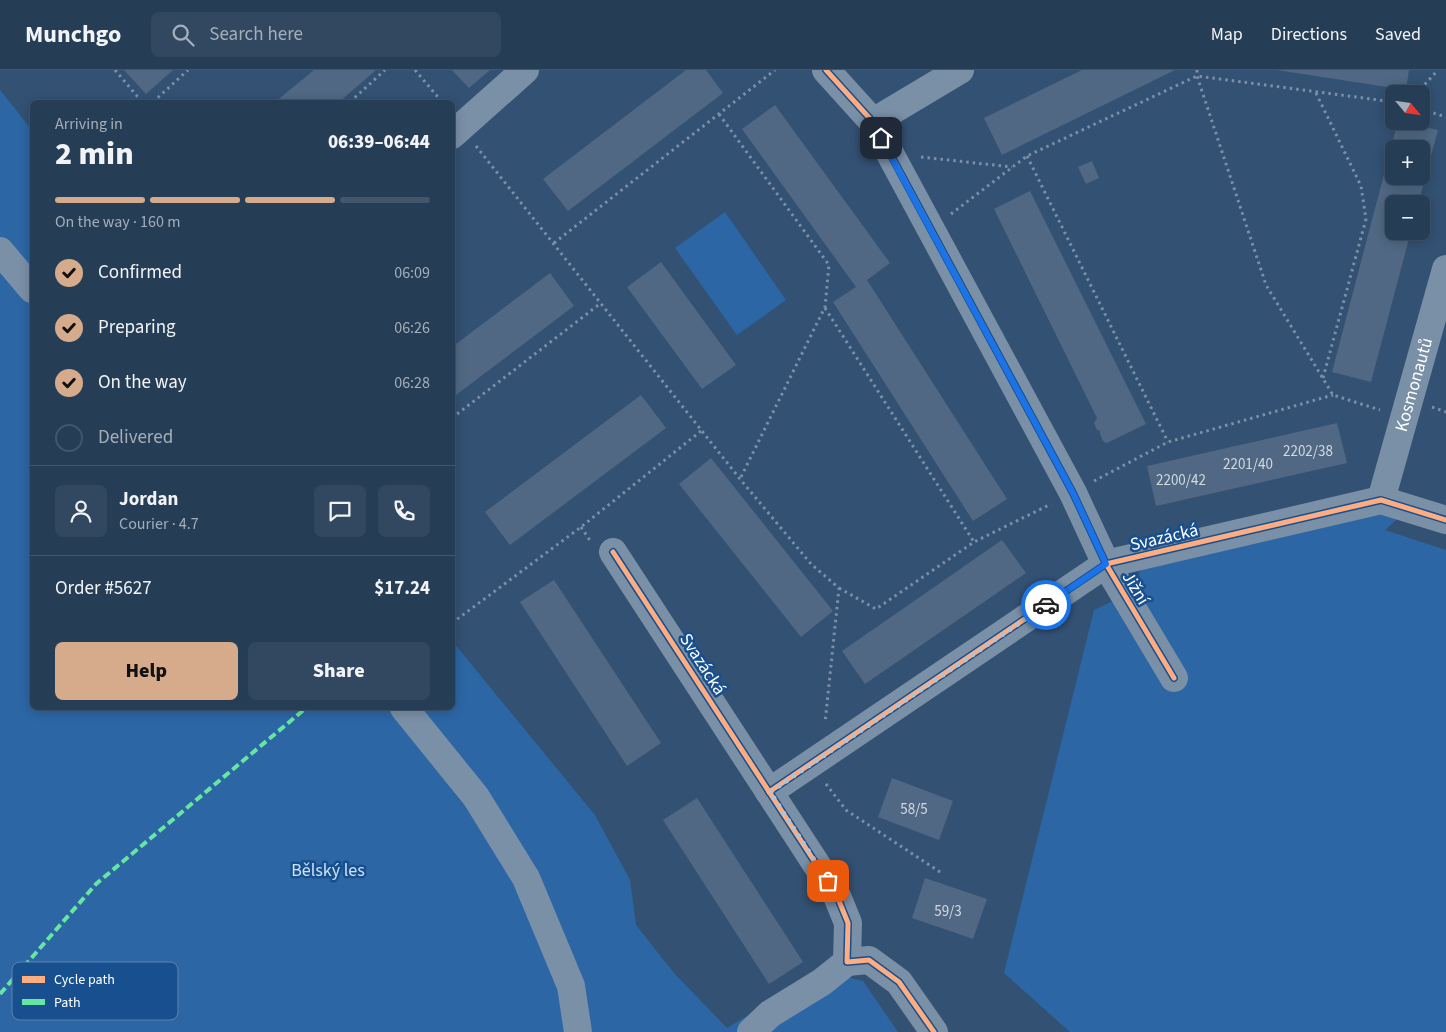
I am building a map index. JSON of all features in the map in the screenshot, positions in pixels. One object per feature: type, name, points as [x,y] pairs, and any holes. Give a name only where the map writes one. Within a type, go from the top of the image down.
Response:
[{"type":"street","points":[[457,131],[525,70]]},
{"type":"street","name":"Jižní","points":[[826,70],[873,122],[1073,493],[1106,564],[1174,678]]},
{"type":"street","points":[[873,122],[960,70]]},
{"type":"street","points":[[0,252],[30,287]]},
{"type":"street","name":"Kosmonautů","points":[[1381,500],[1446,269]]},
{"type":"street","points":[[1381,500],[1446,520]]},
{"type":"street","name":"Svazácká","points":[[770,792],[1106,564],[1381,500]]},
{"type":"street","name":"Svazácká","points":[[613,552],[837,896],[848,923],[847,962]]},
{"type":"street","points":[[406,710],[476,797],[526,878],[571,986],[578,1032]]},
{"type":"street","points":[[751,1032],[770,1014],[822,982],[847,962],[869,960],[899,982],[934,1032]]},
{"type":"path","points":[[115,70],[140,100]]},
{"type":"path","points":[[155,100],[188,70]]},
{"type":"path","points":[[352,100],[385,70]]},
{"type":"path","points":[[415,70],[440,100]]},
{"type":"path","points":[[554,243],[775,70]]},
{"type":"path","points":[[1197,70],[1197,76],[1266,285],[1333,395]]},
{"type":"path","points":[[1424,85],[1438,70]]},
{"type":"path","points":[[931,230],[1027,156],[1197,76],[1385,101]]},
{"type":"path","points":[[1316,92],[1361,186],[1366,218],[1323,379]]},
{"type":"path","points":[[1430,112],[1446,117]]},
{"type":"path","points":[[719,114],[829,265],[825,307],[740,479]]},
{"type":"path","points":[[457,131],[554,243],[701,431],[811,564],[839,588],[876,609],[974,542],[1073,493],[1168,442],[1333,395],[1404,417]]},
{"type":"path","points":[[889,153],[1012,167]]},
{"type":"path","points":[[1027,156],[1168,442]]},
{"type":"path","points":[[455,416],[601,303]]},
{"type":"path","points":[[825,307],[974,542]]},
{"type":"path","points":[[455,621],[581,527],[701,431]]},
{"type":"path","points":[[839,588],[816,760],[846,810],[943,874]]},
{"type":"green space","name":"Bělský les","points":[[0,90],[30,128],[30,710],[455,710],[455,644],[595,815],[630,880],[636,925],[674,973],[727,1028],[822,971],[863,981],[898,1032],[0,1032]]},
{"type":"green space","points":[[725,212],[786,300],[737,335],[675,248]]},
{"type":"green space","points":[[1389,512],[1397,519],[1385,530],[1446,550],[1446,1032],[1070,1032],[1004,973],[1094,610],[1141,588],[1139,573],[1144,566]]},
{"type":"building","points":[[124,70],[173,70],[146,94]]},
{"type":"building","points":[[314,70],[376,70],[341,100],[277,100]]},
{"type":"building","points":[[452,70],[490,70],[469,88]]},
{"type":"building","points":[[686,70],[706,70],[723,93],[568,211],[543,179]]},
{"type":"building","points":[[1082,70],[1175,70],[1002,155],[984,118]]},
{"type":"building","points":[[1277,70],[1409,70],[1407,85],[1385,85],[1385,87]]},
{"type":"building","points":[[775,105],[890,263],[867,280],[1007,499],[973,521],[833,302],[856,287],[742,129]]},
{"type":"building","points":[[1430,128],[1438,130],[1430,160],[1430,140],[1393,140],[1396,130],[1430,130]]},
{"type":"building","points":[[1092,161],[1099,178],[1086,184],[1078,167]]},
{"type":"building","points":[[1385,170],[1385,185],[1423,185],[1420,195],[1385,195],[1385,240],[1409,240],[1371,382],[1332,372]]},
{"type":"building","points":[[1030,191],[1146,424],[1106,443],[1103,441],[1100,431],[1097,430],[1094,423],[1097,418],[994,209]]},
{"type":"building","points":[[661,262],[736,365],[702,389],[627,287]]},
{"type":"building","points":[[550,273],[574,306],[455,396],[455,345]]},
{"type":"building","points":[[641,395],[666,428],[510,545],[485,512]]},
{"type":"building","points":[[1337,423],[1347,463],[1156,506],[1147,466]]},
{"type":"building","points":[[711,458],[833,611],[801,637],[679,484]]},
{"type":"building","points":[[1002,540],[1026,573],[865,684],[842,651]]},
{"type":"building","points":[[554,580],[661,743],[627,766],[520,602]]},
{"type":"building","points":[[892,778],[953,801],[939,840],[878,817]]},
{"type":"building","points":[[697,798],[803,962],[769,984],[663,820]]},
{"type":"building","points":[[925,878],[987,899],[973,939],[912,918]]},
{"type":"marked path","points":[[28,962],[96,884],[304,710]]},
{"type":"marked path","points":[[0,994],[12,980]]},
{"type":"cycle path","points":[[826,70],[873,122],[1073,493],[1106,564],[1174,678]]},
{"type":"cycle path","points":[[769,792],[1106,564],[1381,500],[1446,520]]},
{"type":"cycle path","points":[[613,552],[837,896],[848,923],[847,962],[869,960],[899,982],[934,1032]]},
{"type":"way so far","points":[[828,881],[770,792],[1046,605]]},
{"type":"route","points":[[881,138],[1073,493],[1106,564],[1046,605]]}]
